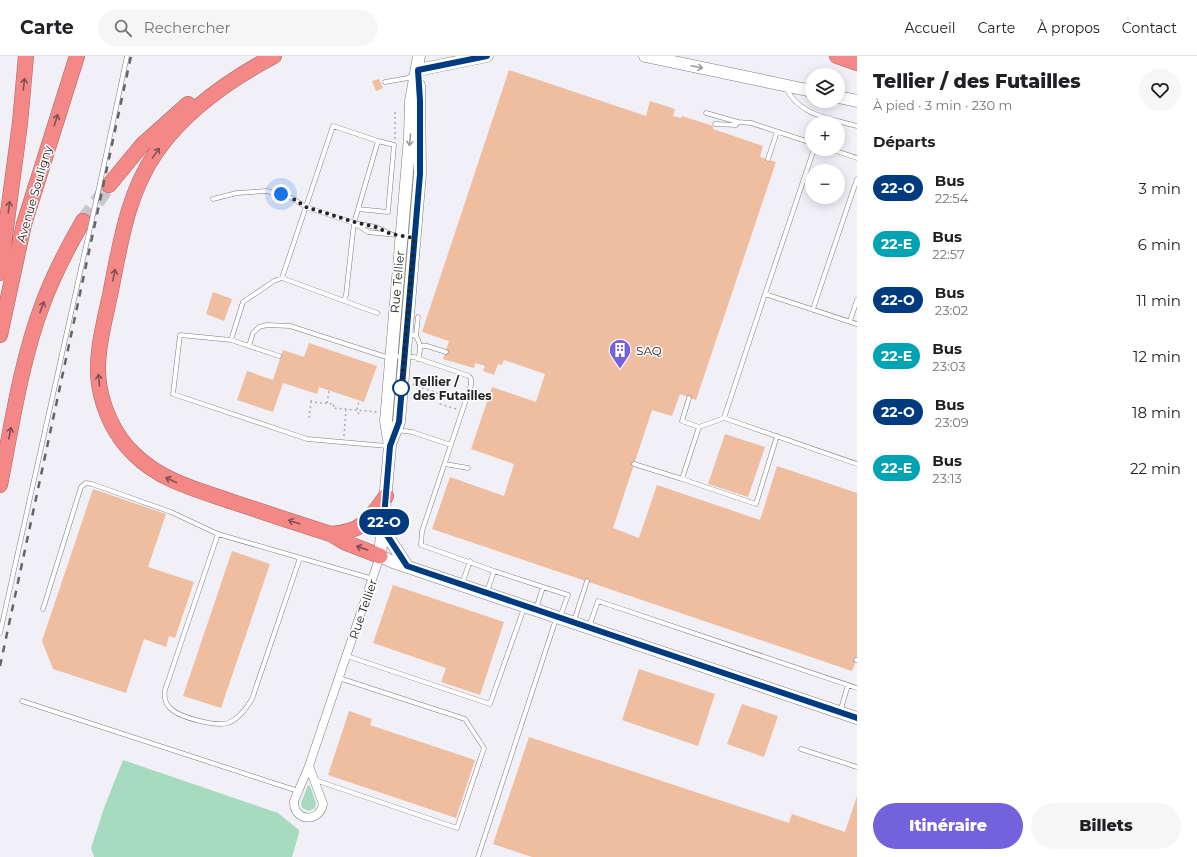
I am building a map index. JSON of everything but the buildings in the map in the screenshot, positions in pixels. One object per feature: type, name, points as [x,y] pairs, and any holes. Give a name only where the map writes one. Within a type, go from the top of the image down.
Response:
[{"type":"highway","points":[[0,273],[21,112],[26,56]]},
{"type":"highway","name":"Avenue Souligny","points":[[0,335],[24,224],[77,56]]},
{"type":"highway","points":[[104,184],[176,114],[224,79],[265,56]]},
{"type":"highway","points":[[274,56],[229,84],[191,114],[164,141],[143,173],[128,211],[111,288],[99,348],[99,383],[104,405],[115,430],[132,453],[150,468],[168,479],[190,488],[331,534],[344,542],[380,556]]},
{"type":"highway","points":[[836,56],[857,63]]},
{"type":"highway","points":[[0,485],[19,391],[38,318],[59,266],[86,224]]},
{"type":"highway","points":[[331,534],[347,533],[362,526],[386,496]]},
{"type":"street","name":"Rue Tellier","points":[[309,766],[323,804],[322,809],[315,816],[305,818],[298,813],[294,805],[298,791],[309,766],[380,556],[391,430],[386,421],[393,332],[396,235],[411,131],[412,101],[419,56]]},
{"type":"street","points":[[418,70],[487,56]]},
{"type":"street","points":[[645,56],[805,90]]},
{"type":"street","name":"Rue Tellier","points":[[391,430],[399,422],[404,356],[411,335],[414,238],[420,174],[420,101],[418,70]]},
{"type":"street","points":[[845,98],[857,101]]},
{"type":"street","points":[[383,529],[407,566]]},
{"type":"street","points":[[380,556],[857,718]]},
{"type":"lane","points":[[0,633],[86,224],[104,184],[127,56]]},
{"type":"lane","points":[[385,82],[408,78],[418,70]]},
{"type":"lane","points":[[785,86],[790,96],[805,110],[857,126]]},
{"type":"lane","points":[[706,114],[738,122],[751,123],[805,141]]},
{"type":"lane","points":[[714,124],[736,124],[738,122]]},
{"type":"lane","points":[[282,278],[333,126],[394,145],[388,212],[358,209]]},
{"type":"lane","points":[[768,159],[777,132]]},
{"type":"lane","points":[[344,301],[354,222],[378,141]]},
{"type":"lane","points":[[845,154],[857,158]]},
{"type":"lane","points":[[724,418],[812,156]]},
{"type":"lane","points":[[813,309],[857,179]]},
{"type":"lane","points":[[213,200],[242,192],[267,191],[292,198],[306,207],[354,222],[376,227],[396,235]]},
{"type":"lane","points":[[354,222],[368,232],[414,238]]},
{"type":"lane","points":[[231,340],[243,302],[274,281],[282,278],[377,313]]},
{"type":"lane","points":[[765,294],[857,324]]},
{"type":"lane","points":[[850,321],[857,300]]},
{"type":"lane","points":[[411,335],[418,317]]},
{"type":"lane","points":[[250,346],[253,333],[259,327],[267,325],[287,325],[391,357],[404,356],[418,359],[459,372],[471,379],[471,385],[422,531],[421,545],[568,595],[558,617],[478,857]]},
{"type":"lane","points":[[393,332],[411,335],[421,346],[427,346],[446,352]]},
{"type":"lane","points":[[279,356],[231,340],[180,335],[173,394],[307,439],[390,446]]},
{"type":"lane","points":[[418,359],[421,346]]},
{"type":"lane","points":[[689,398],[682,421],[699,427],[724,418],[857,464]]},
{"type":"lane","points":[[682,479],[699,427]]},
{"type":"lane","points":[[391,430],[412,432],[451,445]]},
{"type":"lane","points":[[634,464],[756,504],[777,436]]},
{"type":"lane","points":[[445,464],[468,468]]},
{"type":"lane","points":[[43,609],[81,487],[86,483],[171,512],[218,534],[373,579]]},
{"type":"lane","points":[[218,534],[164,695],[169,708],[176,712],[212,724],[228,723],[235,719],[242,713],[252,699],[300,558]]},
{"type":"lane","points":[[462,585],[470,561]]},
{"type":"lane","points":[[487,593],[494,571]]},
{"type":"lane","points":[[574,622],[587,581]]},
{"type":"lane","points":[[347,656],[490,704],[530,608],[543,587]]},
{"type":"lane","points":[[589,628],[598,602],[857,688]]},
{"type":"lane","points":[[315,780],[457,828],[484,748],[465,719],[339,678]]},
{"type":"lane","points":[[840,712],[848,686]]},
{"type":"lane","points":[[22,701],[298,791]]},
{"type":"lane","points":[[801,749],[857,767]]},
{"type":"path","points":[[394,145],[396,133],[396,110]]},
{"type":"path","points":[[412,383],[437,393],[437,395],[440,396],[440,404],[449,407]]},
{"type":"path","points":[[327,404],[329,391]]},
{"type":"path","points":[[310,418],[312,397]]},
{"type":"path","points":[[358,414],[359,401]]},
{"type":"path","points":[[311,402],[334,404],[333,411]]},
{"type":"path","points":[[333,408],[383,412]]},
{"type":"path","points":[[344,436],[346,409]]},
{"type":"green space","points":[[123,760],[278,813],[299,830],[292,857],[94,857],[91,848],[104,808]]},
{"type":"green space","points":[[308,785],[310,786],[316,803],[315,808],[309,811],[302,808],[301,803]]},
{"type":"tunnel","points":[[83,221],[109,185]]},
{"type":"railway","points":[[0,666],[131,56]]},
{"type":"bus line","name":"22-O","points":[[487,56],[418,70],[420,101],[420,174],[399,422],[390,446],[383,529],[407,566],[857,718]]},
{"type":"place","name":"SAQ","points":[[620,370]]},
{"type":"place","name":"Tellier / des Futailles","points":[[401,388]]},
{"type":"route","points":[[281,194],[292,198],[306,207],[354,222],[376,227],[391,234],[414,238],[401,388]]}]
